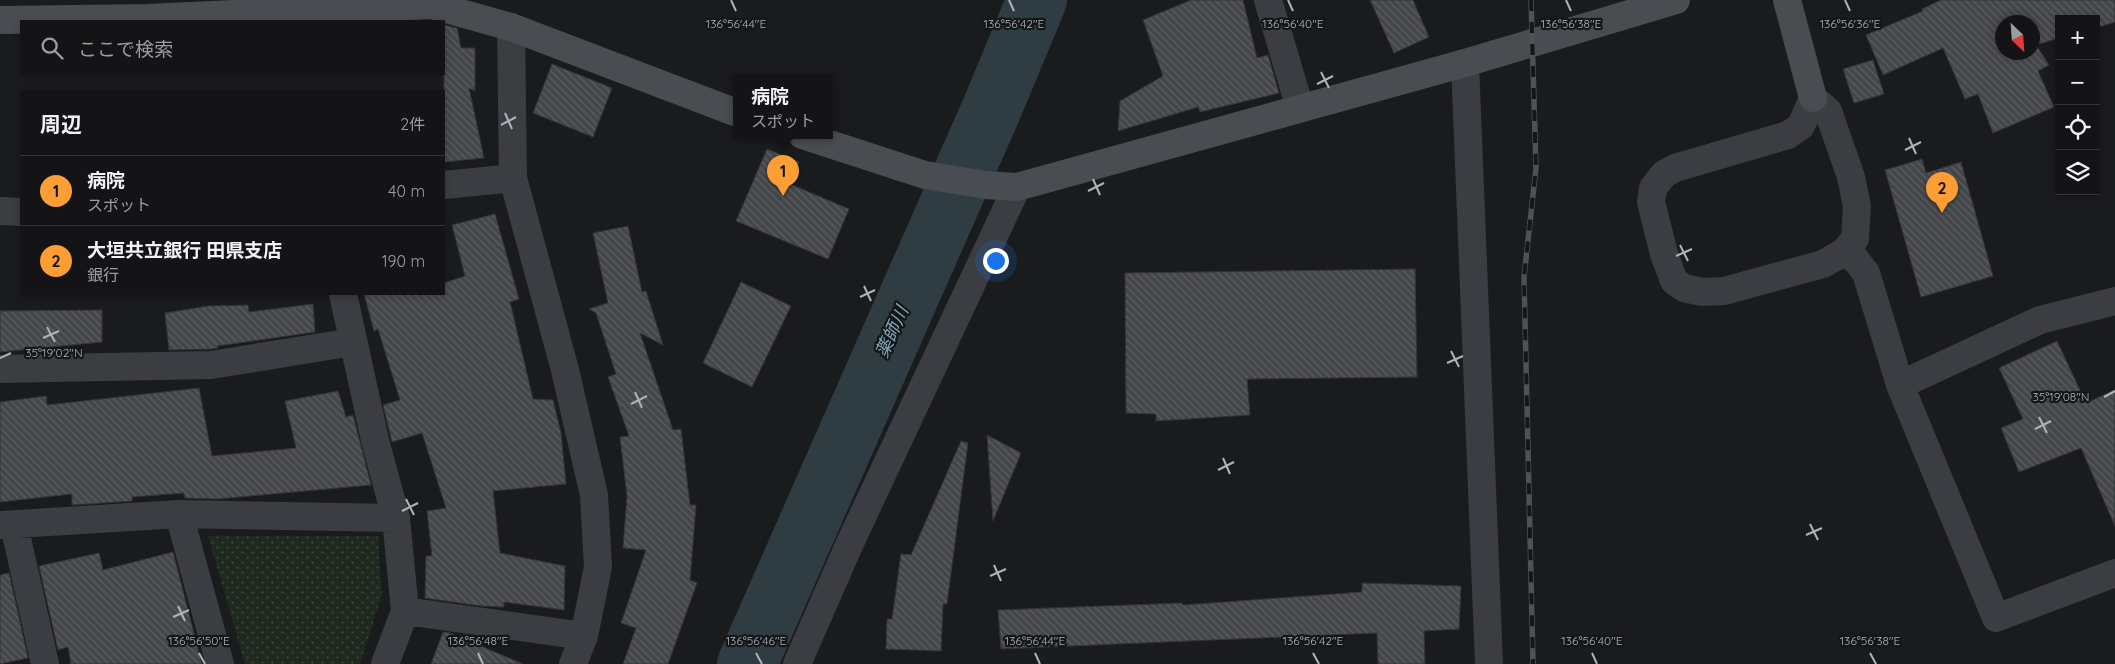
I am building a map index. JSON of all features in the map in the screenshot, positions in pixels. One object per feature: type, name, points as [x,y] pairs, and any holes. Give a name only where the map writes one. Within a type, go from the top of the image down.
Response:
[{"type":"street","points":[[1268,0],[1300,108]]},
{"type":"street","points":[[814,139],[925,175],[986,185],[1017,187],[1465,63],[1676,0]]},
{"type":"street","points":[[1787,0],[1813,98],[1828,111],[1851,177],[1857,206],[1855,240],[1844,252],[1823,264],[1724,291],[1702,292],[1684,288],[1674,281],[1664,254],[1651,202],[1652,188],[1664,174],[1788,135],[1801,126],[1813,98]]},
{"type":"street","points":[[0,20],[77,20],[296,6],[432,5],[511,27],[733,111]]},
{"type":"street","points":[[511,27],[513,178],[565,370],[594,495],[598,567],[584,636],[573,664]]},
{"type":"street","points":[[1465,63],[1489,664]]},
{"type":"street","points":[[445,185],[513,178]]},
{"type":"street","points":[[797,664],[850,543],[1017,187]]},
{"type":"street","points":[[0,211],[20,212]]},
{"type":"street","points":[[1844,252],[1856,260],[1866,273],[1900,385],[1996,618],[2115,574]]},
{"type":"street","points":[[343,295],[375,440],[396,518],[405,611],[385,664]]},
{"type":"street","points":[[1900,385],[2040,320],[2115,301]]},
{"type":"street","points":[[0,369],[212,365],[353,342]]},
{"type":"street","points":[[45,664],[7,525],[178,514],[396,518]]},
{"type":"street","points":[[178,514],[220,664]]},
{"type":"street","points":[[405,611],[584,636]]},
{"type":"shaded area","points":[[208,536],[378,536],[382,595],[360,664],[245,664]]},
{"type":"building","points":[[1191,0],[1243,0],[1257,58],[1268,55],[1279,93],[1200,112],[1198,107],[1118,131],[1120,101],[1163,76],[1143,20]]},
{"type":"building","points":[[1370,0],[1413,0],[1429,37],[1394,53]]},
{"type":"building","points":[[1941,0],[2115,0],[2115,22],[2100,27],[2100,15],[2055,15],[2055,39],[2040,44],[2040,15],[1995,15],[1995,60],[2040,60],[2040,51],[2049,65],[2038,71],[2054,107],[1993,133],[1978,94],[1965,99],[1943,48],[1883,75],[1866,35],[1923,11],[1922,9]]},
{"type":"building","points":[[445,25],[457,28],[461,48],[475,48],[475,91],[469,88],[484,158],[445,162]]},
{"type":"building","points":[[1873,60],[1884,94],[1854,103],[1843,69]]},
{"type":"building","points":[[552,64],[612,88],[593,137],[533,113]]},
{"type":"building","points":[[767,149],[799,162],[790,184],[849,209],[828,259],[736,221]]},
{"type":"building","points":[[1922,159],[1926,173],[1961,162],[1993,276],[1921,297],[1885,170]]},
{"type":"building","points":[[495,214],[519,299],[510,302],[533,399],[553,400],[561,433],[566,484],[493,491],[500,553],[565,566],[564,610],[504,602],[504,607],[482,606],[425,598],[426,556],[432,556],[427,511],[446,508],[422,433],[392,442],[383,405],[400,400],[378,329],[374,331],[364,295],[445,295],[445,283],[465,276],[452,225]]},
{"type":"building","points":[[628,226],[642,292],[646,291],[663,345],[640,333],[673,430],[681,429],[690,505],[696,505],[690,580],[697,583],[668,664],[623,664],[636,628],[621,623],[646,550],[623,548],[627,496],[620,437],[629,436],[608,377],[616,374],[596,313],[589,309],[608,303],[593,233]]},
{"type":"building","points":[[1415,269],[1417,377],[1247,379],[1250,415],[1156,421],[1156,414],[1126,413],[1125,273]]},
{"type":"building","points":[[741,282],[791,306],[752,387],[703,363]]},
{"type":"building","points":[[313,304],[315,332],[217,346],[218,348],[211,349],[169,350],[165,313],[208,306],[248,305],[249,312]]},
{"type":"building","points":[[102,310],[102,342],[0,352],[0,311]]},
{"type":"building","points":[[2057,341],[2086,403],[2115,390],[2115,526],[2081,448],[2019,472],[2001,428],[2023,419],[1999,368]]},
{"type":"building","points":[[199,388],[212,456],[296,448],[285,401],[338,391],[346,417],[353,415],[371,485],[217,499],[185,498],[184,493],[132,497],[132,501],[72,505],[72,494],[0,502],[0,402],[46,396],[47,405]]},
{"type":"building","points":[[987,435],[1021,453],[993,521]]},
{"type":"building","points":[[961,441],[968,443],[947,604],[943,604],[941,651],[886,649],[887,619],[892,619],[901,554],[911,555]]},
{"type":"building","points":[[173,552],[202,664],[71,664],[68,647],[58,650],[39,566],[99,553],[103,570]]},
{"type":"building","points":[[9,573],[28,658],[0,664],[0,575]]},
{"type":"building","points":[[1362,583],[1461,586],[1459,629],[1424,631],[1425,664],[1378,664],[1377,633],[1001,649],[998,610],[1182,603],[1183,605],[1362,592]]},
{"type":"building","points":[[443,632],[450,633],[523,664],[431,664]]},
{"type":"waterway","name":"薬師川","points":[[747,664],[992,108],[1037,0]]},
{"type":"railway","points":[[1531,0],[1536,168],[1524,277],[1533,664]]},
{"type":"place","name":"病院","points":[[783,196]]},
{"type":"place","name":"大垣共立銀行 田県支店","points":[[1942,213]]}]
